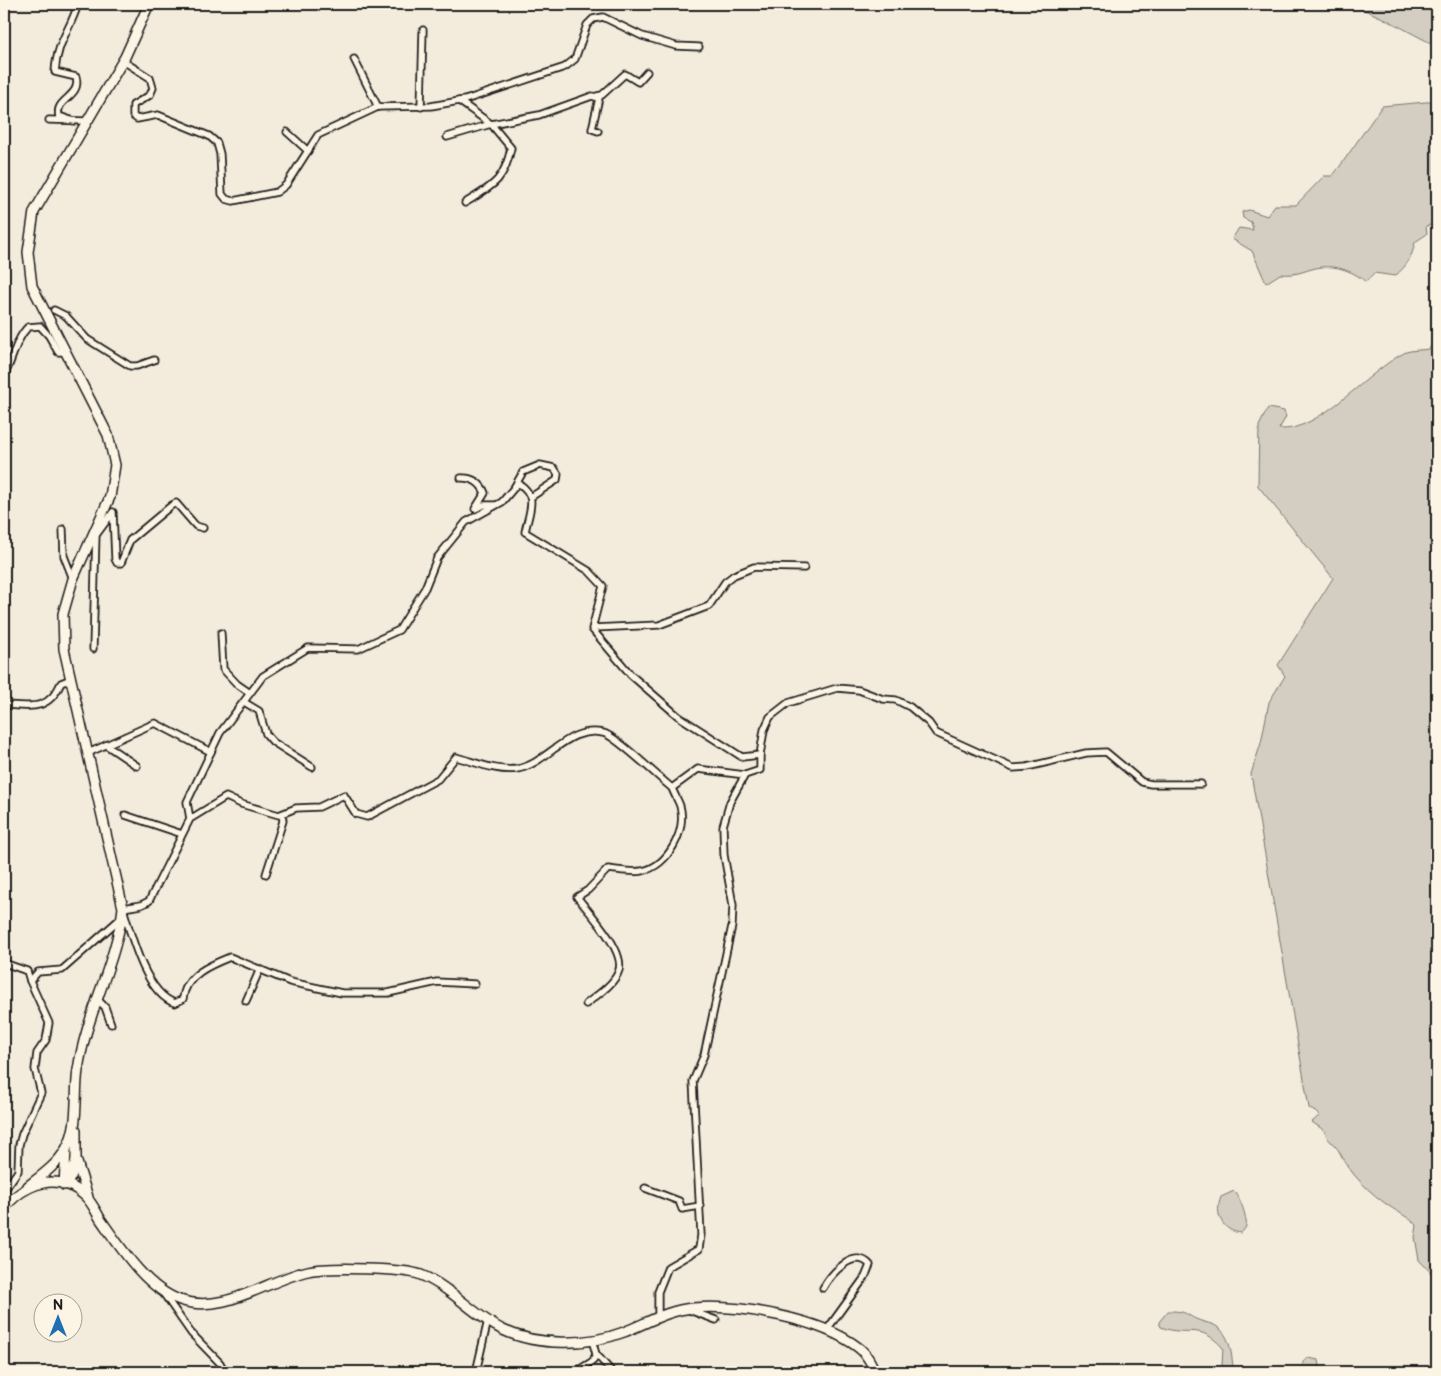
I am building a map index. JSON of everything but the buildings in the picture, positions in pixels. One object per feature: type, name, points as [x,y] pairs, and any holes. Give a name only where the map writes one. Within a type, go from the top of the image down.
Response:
[{"type":"main road","points":[[64,1185],[73,1172],[76,1159],[75,1125],[78,1071],[84,1041],[116,946],[123,912],[64,649],[63,614],[73,579],[110,497],[115,465],[108,435],[32,286],[28,252],[34,212],[123,61],[149,4]]},
{"type":"main road","points":[[64,1185],[66,1150],[75,1125]]},
{"type":"main road","points":[[4,1208],[18,1192],[28,1186],[66,1150]]},
{"type":"main road","points":[[76,1159],[89,1200]]},
{"type":"main road","points":[[28,1186],[45,1183],[64,1185],[78,1190],[89,1200],[132,1263],[159,1287],[180,1300],[195,1303],[220,1302],[270,1286],[308,1271],[386,1270],[420,1274],[500,1329],[518,1336],[541,1340],[592,1340],[620,1333],[658,1316],[687,1309],[736,1310],[803,1323],[826,1331],[860,1349],[870,1360],[876,1372]]},
{"type":"street","points":[[74,121],[59,116],[58,111],[59,105],[76,91],[78,84],[76,78],[55,72],[56,54],[74,17],[78,4]]},
{"type":"street","points":[[123,61],[150,78],[153,88],[150,95],[133,105],[133,116],[137,119],[158,114],[209,136],[217,144],[220,154],[221,188],[226,199],[233,201],[277,192],[286,185],[318,135],[378,107],[421,107],[459,101],[565,67],[575,59],[584,30],[593,19],[603,17],[642,36],[676,46],[699,47]]},
{"type":"street","points":[[421,107],[423,30]]},
{"type":"street","points":[[354,59],[378,107]]},
{"type":"street","points":[[447,137],[491,124],[539,114],[602,95],[625,74],[638,82],[647,72]]},
{"type":"street","points":[[596,96],[599,102],[592,129],[598,131]]},
{"type":"street","points":[[459,101],[491,124],[511,148],[505,171],[496,182],[465,203]]},
{"type":"street","points":[[49,120],[87,121]]},
{"type":"street","points":[[287,132],[308,151]]},
{"type":"street","points":[[54,310],[66,316],[87,339],[130,366],[137,366],[154,360]]},
{"type":"street","points":[[4,376],[14,356],[14,349],[28,327],[40,326],[49,336],[58,352],[66,352]]},
{"type":"street","points":[[515,487],[523,472],[540,466],[554,468],[558,474],[556,480],[531,497]]},
{"type":"street","points":[[461,478],[476,481],[483,488],[485,493],[475,509],[484,505],[497,505]]},
{"type":"street","points":[[190,819],[186,802],[220,733],[263,676],[308,648],[358,649],[399,630],[425,588],[437,558],[466,522],[502,502],[518,483],[528,490],[531,497],[525,532],[589,572],[603,586],[592,628],[600,641],[630,675],[678,716],[742,757],[760,755]]},
{"type":"street","points":[[93,649],[96,531],[112,512],[115,559],[117,563],[121,563],[130,540],[176,503],[196,526],[203,528]]},
{"type":"street","points":[[63,529],[64,556],[73,579]]},
{"type":"street","points":[[592,628],[659,626],[709,606],[725,582],[734,575],[754,567],[804,568]]},
{"type":"street","points":[[221,633],[223,670],[237,684],[250,693]]},
{"type":"street","points":[[6,705],[25,706],[47,703],[52,700],[62,683],[71,679]]},
{"type":"street","points":[[672,788],[698,769],[744,775],[760,770],[764,730],[770,717],[788,703],[837,688],[859,690],[883,699],[896,700],[910,707],[929,723],[936,733],[1013,768],[1027,767],[1086,753],[1106,752],[1142,782],[1150,784],[1201,784]]},
{"type":"street","points":[[244,702],[260,711],[266,734],[273,742],[312,767]]},
{"type":"street","points":[[88,753],[155,723],[211,752]]},
{"type":"street","points":[[30,981],[38,972],[62,970],[123,912],[142,905],[151,898],[190,819],[228,797],[240,804],[282,814],[296,808],[319,807],[344,795],[356,814],[367,817],[438,779],[456,757],[498,768],[518,768],[536,762],[574,735],[604,732],[618,740],[672,788],[680,806],[679,832],[663,860],[655,867],[644,871],[632,872],[608,869],[588,890],[577,897],[613,945],[620,965],[619,972],[606,988],[586,1004]]},
{"type":"street","points":[[106,745],[137,766]]},
{"type":"street","points":[[658,1316],[658,1292],[668,1267],[700,1249],[700,1206],[693,1081],[704,1055],[732,926],[733,905],[724,855],[723,826],[730,802],[744,775]]},
{"type":"street","points":[[266,874],[283,821],[282,814]]},
{"type":"street","points":[[125,815],[182,834]]},
{"type":"street","points":[[123,912],[151,981],[168,1001],[175,1003],[183,999],[184,988],[203,968],[230,956],[290,982],[342,993],[388,993],[437,982],[475,984]]},
{"type":"street","points":[[4,963],[27,971],[49,1023],[46,1040],[37,1053],[35,1069],[41,1093],[20,1140],[18,1171],[4,1191]]},
{"type":"street","points":[[246,1000],[260,969]]},
{"type":"street","points":[[98,1000],[105,1007],[111,1024]]},
{"type":"street","points":[[645,1188],[679,1201],[682,1209],[700,1206]]},
{"type":"street","points":[[823,1288],[842,1264],[860,1260],[867,1261],[870,1265],[865,1277],[826,1331]]},
{"type":"street","points":[[159,1287],[191,1332],[220,1363],[225,1372]]},
{"type":"street","points":[[687,1309],[716,1320]]},
{"type":"street","points":[[476,1372],[488,1320]]},
{"type":"street","points":[[592,1340],[596,1354],[612,1372]]},
{"type":"street","points":[[575,1372],[593,1362],[596,1354]]},
{"type":"shaded area","points":[[1345,4],[1437,4],[1437,46],[1381,17]]},
{"type":"shaded area","points":[[1437,101],[1437,223],[1426,226],[1427,234],[1415,242],[1411,257],[1403,269],[1395,276],[1374,273],[1366,282],[1346,270],[1322,267],[1293,274],[1280,274],[1266,283],[1252,251],[1232,239],[1239,228],[1253,230],[1251,222],[1243,218],[1242,212],[1249,210],[1267,216],[1275,205],[1296,205],[1324,176],[1332,176],[1382,106]]},
{"type":"shaded area","points":[[1432,344],[1437,344],[1437,1279],[1419,1260],[1415,1237],[1417,1226],[1368,1189],[1349,1168],[1325,1131],[1312,1122],[1320,1115],[1309,1108],[1251,774],[1261,743],[1269,702],[1285,676],[1278,665],[1333,578],[1258,486],[1259,426],[1268,408],[1284,411],[1286,417],[1279,429],[1295,427],[1311,421],[1328,411],[1391,361],[1406,352],[1429,349]]},
{"type":"shaded area","points":[[1234,1191],[1241,1202],[1246,1218],[1245,1229],[1241,1233],[1234,1232],[1224,1225],[1218,1210],[1221,1197]]},
{"type":"shaded area","points":[[1168,1311],[1184,1313],[1214,1325],[1221,1330],[1230,1347],[1234,1372],[1225,1372],[1222,1365],[1223,1348],[1207,1335],[1200,1332],[1170,1330],[1161,1327],[1159,1322]]},
{"type":"shaded area","points":[[1308,1358],[1319,1360],[1321,1372],[1302,1372],[1303,1362]]}]
